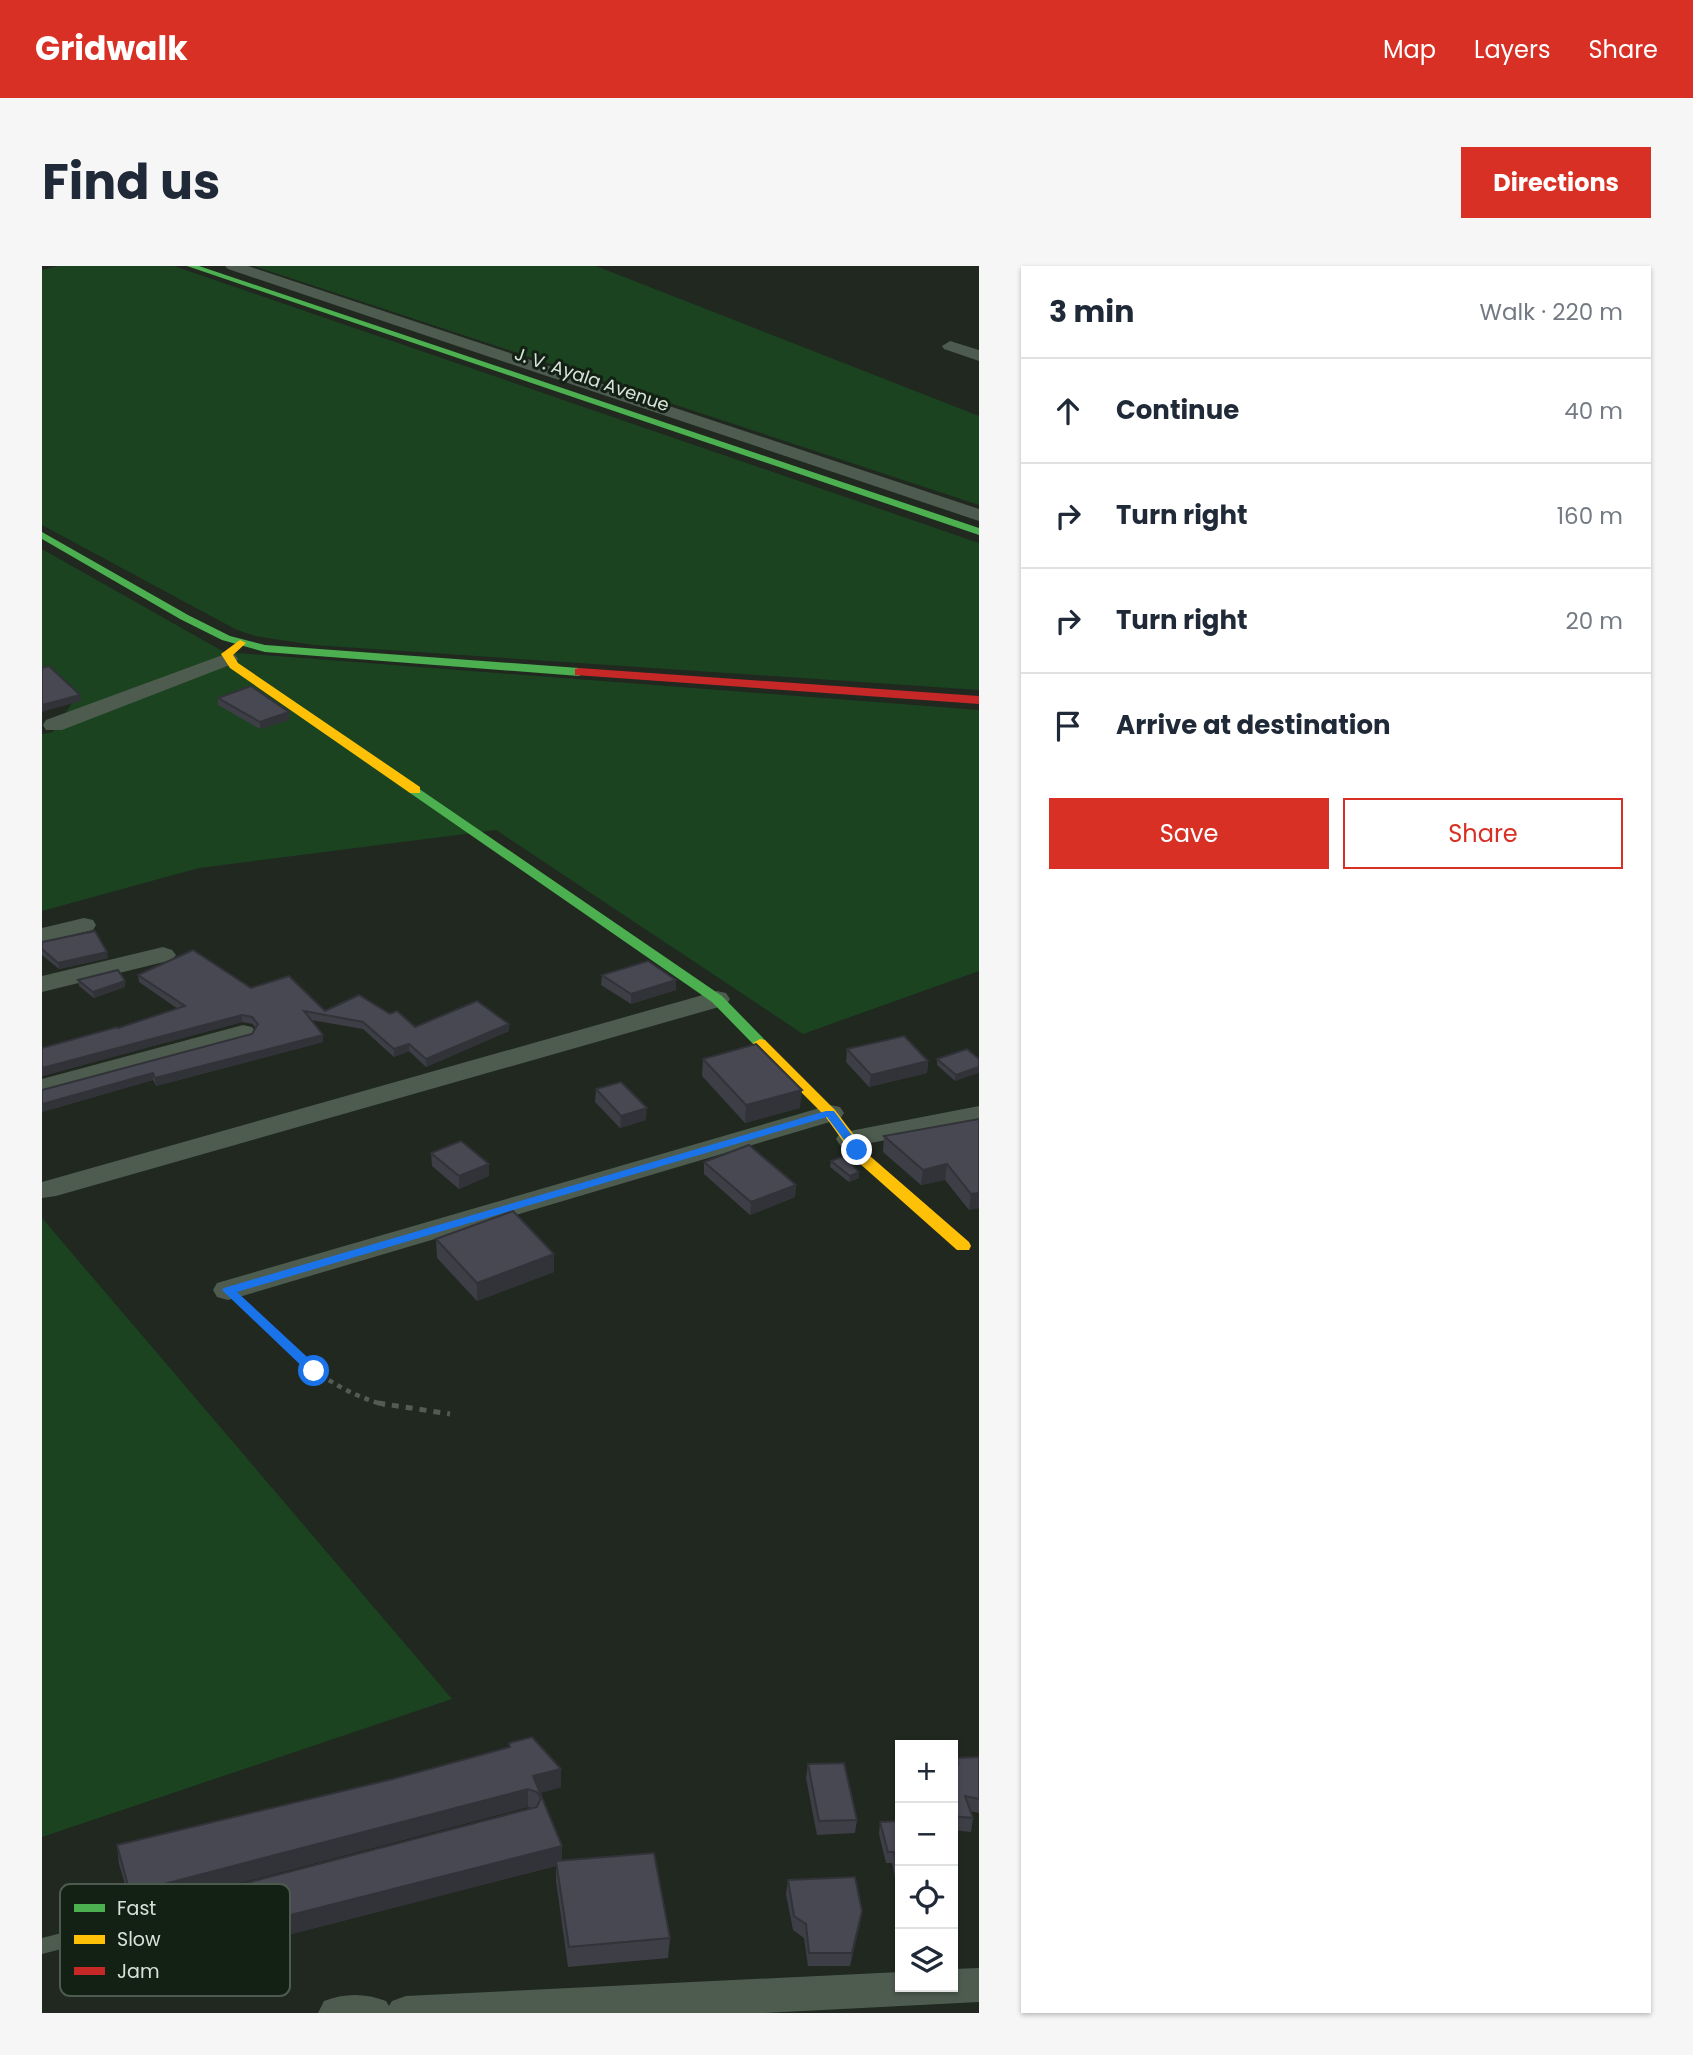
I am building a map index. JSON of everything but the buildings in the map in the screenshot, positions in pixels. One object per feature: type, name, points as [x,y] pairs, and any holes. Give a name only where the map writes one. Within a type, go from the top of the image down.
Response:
[{"type":"street","name":"J. V. Ayala Avenue","points":[[191,266],[970,529]]},
{"type":"street","name":"J. V. Ayala Avenue","points":[[233,266],[979,516]]},
{"type":"street","points":[[950,346],[979,356]]},
{"type":"street","points":[[502,371],[524,363]]},
{"type":"street","points":[[970,529],[979,516]]},
{"type":"street","points":[[42,535],[184,617],[234,651],[717,999],[830,1113],[864,1159],[963,1246]]},
{"type":"street","points":[[54,725],[234,651],[302,652],[979,700]]},
{"type":"street","points":[[42,935],[84,925]]},
{"type":"street","points":[[42,984],[163,955]]},
{"type":"street","points":[[46,1190],[717,999]]},
{"type":"street","points":[[42,1087],[243,1033]]},
{"type":"street","points":[[228,1290],[830,1113]]},
{"type":"street","points":[[850,1139],[979,1114]]},
{"type":"street","points":[[958,1986],[979,1985]]},
{"type":"street","points":[[406,2013],[710,2007],[895,1991]]},
{"type":"street","points":[[338,2013],[372,2013]]},
{"type":"lane","points":[[42,1947],[60,1942]]},
{"type":"path","points":[[228,1290],[314,1371],[344,1391],[379,1403],[450,1414]]},
{"type":"green space","points":[[58,266],[174,266],[979,543],[979,690],[313,645],[255,636],[235,629],[42,525],[42,270]]},
{"type":"green space","points":[[254,266],[596,266],[979,416],[979,505]]},
{"type":"green space","points":[[42,549],[224,652],[979,710],[979,971],[803,1034],[496,830],[199,868],[42,911],[42,734],[53,732],[72,703],[42,689]]},
{"type":"green space","points":[[42,1218],[452,1699],[42,1837]]},
{"type":"traffic: fast","points":[[191,266],[979,532]]},
{"type":"traffic: fast","points":[[42,535],[184,617],[226,638],[265,648],[579,672]]},
{"type":"traffic: fast","points":[[415,790],[717,999],[760,1043]]},
{"type":"traffic: slow","points":[[240,643],[227,654],[234,665],[415,790]]},
{"type":"traffic: slow","points":[[760,1043],[830,1113],[864,1159],[963,1246]]},
{"type":"traffic: jam","points":[[579,672],[979,700]]},
{"type":"route","points":[[314,1371],[228,1290],[830,1113],[857,1150]]}]
